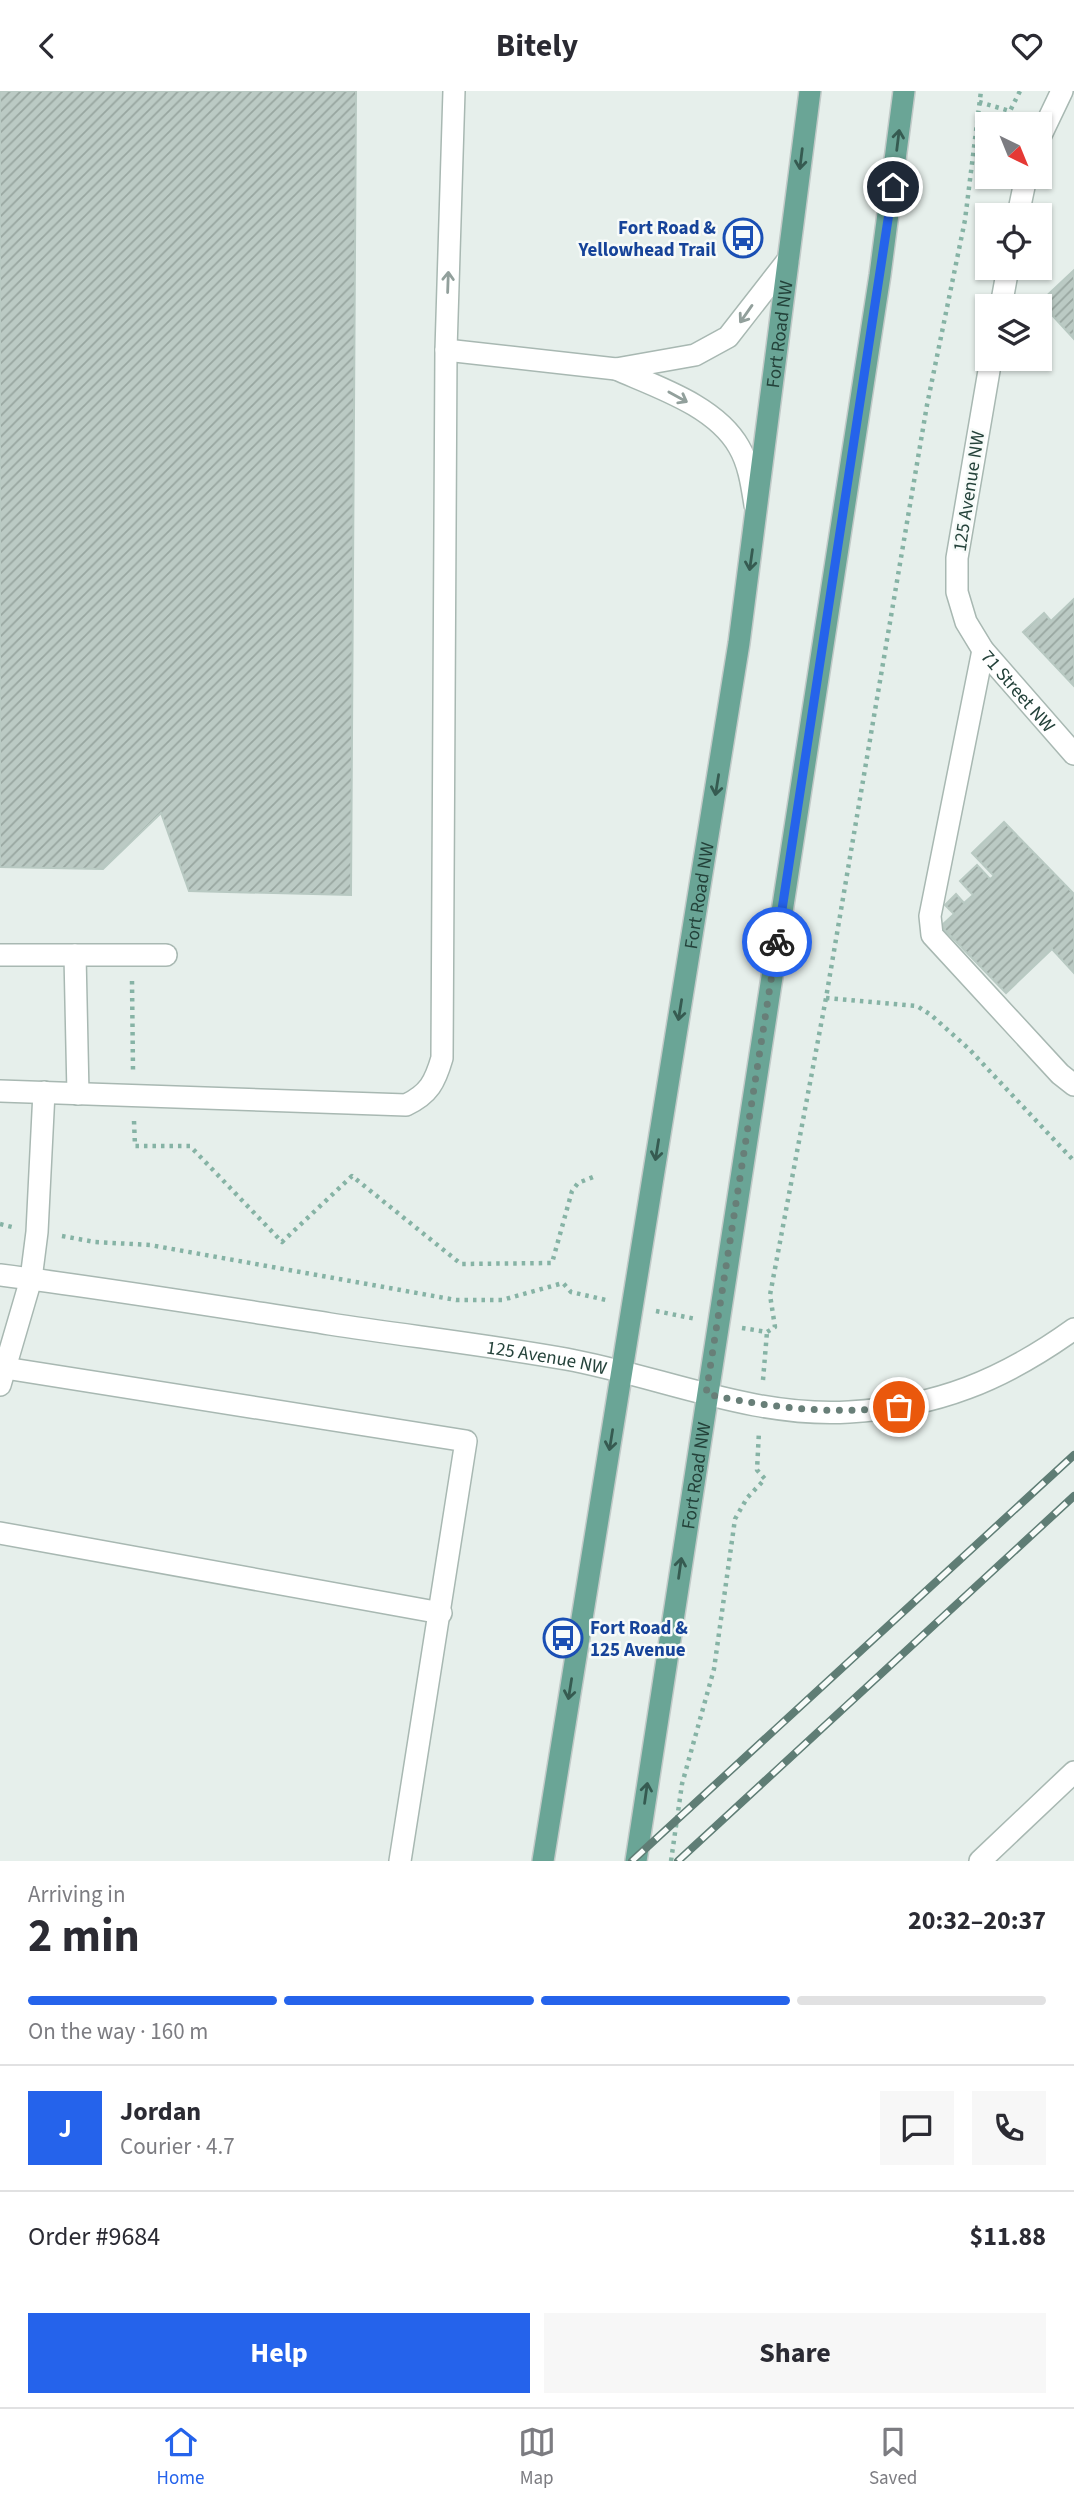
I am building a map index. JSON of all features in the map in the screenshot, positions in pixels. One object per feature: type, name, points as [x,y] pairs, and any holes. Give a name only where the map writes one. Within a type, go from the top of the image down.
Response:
[{"type":"main road","name":"Fort Road NW","points":[[543,1861],[723,745],[757,515],[810,91]]},
{"type":"main road","name":"Fort Road NW","points":[[636,1861],[880,275],[904,91]]},
{"type":"street","points":[[0,1091],[406,1105],[424,1097],[434,1082],[442,1058],[446,350],[454,91]]},
{"type":"street","points":[[1052,112],[1062,91]]},
{"type":"street","points":[[446,350],[616,369],[695,355],[714,347],[740,323],[788,260]]},
{"type":"street","points":[[616,369],[674,394],[716,421],[731,435],[740,448],[750,477],[757,515]]},
{"type":"street","name":"125 Avenue NW","points":[[967,622],[957,592],[957,558],[989,371]]},
{"type":"street","name":"71 Street NW","points":[[967,622],[983,650],[1074,754]]},
{"type":"street","points":[[983,650],[930,916],[932,935],[1060,1075],[1074,1086]]},
{"type":"street","points":[[0,954],[166,955]]},
{"type":"street","points":[[75,955],[78,1094]]},
{"type":"street","points":[[44,1092],[37,1232],[31,1279],[2,1376],[466,1441],[400,1861]]},
{"type":"street","name":"125 Avenue NW","points":[[0,1275],[568,1359],[706,1394],[813,1412],[848,1412],[915,1405],[988,1381],[1043,1351],[1074,1329]]},
{"type":"street","points":[[0,1533],[441,1613]]},
{"type":"street","points":[[980,1861],[1073,1775]]},
{"type":"path","points":[[83,1238],[150,1245],[248,1265],[456,1300],[502,1300],[563,1283],[571,1292],[631,1306],[767,1332],[775,1327],[770,1295],[826,998],[927,405],[965,220],[981,91]]},
{"type":"path","points":[[978,101],[1010,111],[1020,91]]},
{"type":"path","points":[[132,980],[135,1146],[190,1146],[282,1242],[352,1176],[461,1264],[552,1263],[572,1191],[578,1183],[593,1177]]},
{"type":"path","points":[[826,998],[917,1006],[931,1015],[969,1049],[1074,1161]]},
{"type":"path","points":[[671,1861],[682,1784],[714,1669],[735,1520],[747,1498],[765,1479],[757,1469]]},
{"type":"building","points":[[0,91],[356,91],[351,895],[189,891],[161,813],[103,869],[0,867]]},
{"type":"building","points":[[1074,270],[1074,339],[1052,315],[1052,294],[1048,294]]},
{"type":"building","points":[[1074,599],[1074,686],[1023,632],[1044,613],[1051,621]]},
{"type":"building","points":[[1004,822],[1074,894],[1074,973],[1052,949],[1006,993],[941,926],[954,914],[945,905],[956,894],[964,903],[973,895],[960,881],[977,865],[990,879],[994,876],[972,853]]},
{"type":"railway","points":[[632,1861],[1074,1455]]},
{"type":"railway","points":[[678,1861],[1074,1496]]},
{"type":"way so far","points":[[777,942],[706,1394],[813,1412],[899,1407]]},
{"type":"place","name":"Fort Road & Yellowhead Trail","points":[[743,238]]},
{"type":"place","name":"Fort Road & 125 Avenue","points":[[563,1638]]},
{"type":"route","points":[[777,942],[893,187]]}]
